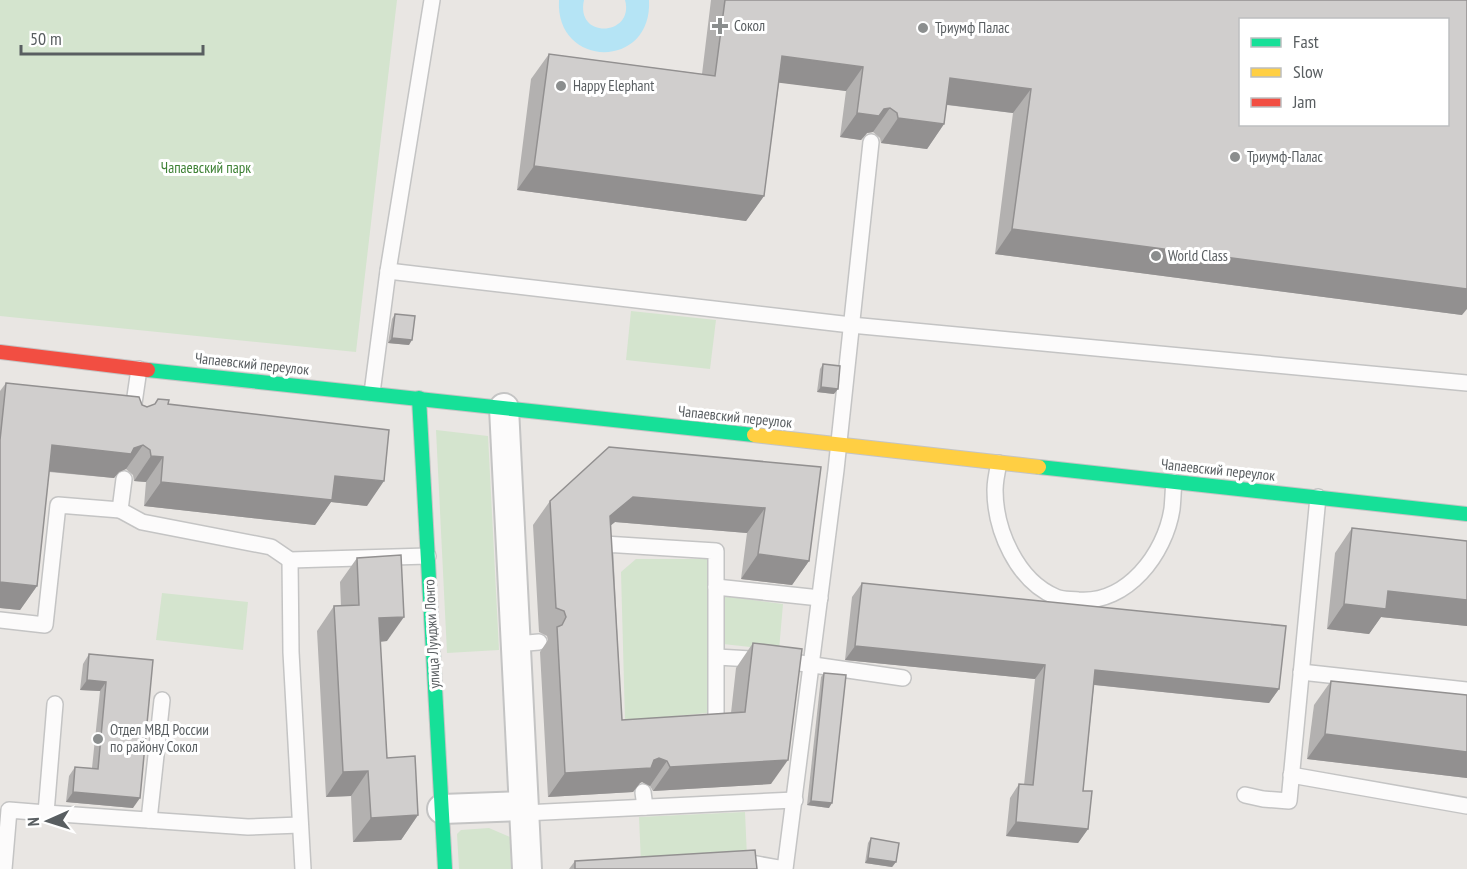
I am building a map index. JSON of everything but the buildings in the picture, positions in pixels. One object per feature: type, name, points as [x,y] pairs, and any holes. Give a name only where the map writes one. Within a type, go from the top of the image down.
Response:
[{"type":"street","name":"Чапаевский переулок","points":[[0,352],[1467,514]]},
{"type":"street","name":"улица Луиджи Лонго","points":[[419,398],[445,869]]},
{"type":"street","points":[[504,408],[527,643],[524,809],[527,869]]},
{"type":"street","points":[[442,809],[524,809]]},
{"type":"lane","points":[[372,393],[388,271],[432,0]]},
{"type":"lane","points":[[718,866],[751,863],[785,869],[838,446],[871,141]]},
{"type":"lane","points":[[388,271],[851,325],[1467,383]]},
{"type":"lane","points":[[131,423],[139,369]]},
{"type":"lane","points":[[999,463],[995,491],[1000,527],[1012,556],[1029,579],[1056,598],[1093,601],[1127,587],[1146,567],[1161,543],[1172,511],[1174,482]]},
{"type":"lane","points":[[120,510],[124,480]]},
{"type":"lane","points":[[1245,795],[1289,801],[1318,497]]},
{"type":"lane","points":[[0,620],[45,625],[58,505],[120,510],[142,522],[271,547],[290,560],[428,556]]},
{"type":"lane","points":[[604,544],[716,551],[716,586],[716,724],[640,736],[614,732],[604,639],[604,544]]},
{"type":"lane","points":[[290,560],[291,651],[303,869]]},
{"type":"lane","points":[[716,586],[820,598]]},
{"type":"lane","points":[[717,657],[811,664],[903,678]]},
{"type":"lane","points":[[1301,672],[1467,690]]},
{"type":"lane","points":[[149,820],[162,700]]},
{"type":"lane","points":[[46,813],[55,704]]},
{"type":"lane","points":[[1291,775],[1467,806]]},
{"type":"lane","points":[[524,809],[644,800],[795,800]]},
{"type":"lane","points":[[4,869],[9,810],[248,828],[300,825]]},
{"type":"green space","name":"Чапаевский парк","points":[[0,0],[397,0],[356,352],[0,316]]},
{"type":"green space","points":[[631,311],[716,320],[710,369],[626,360]]},
{"type":"green space","points":[[436,430],[488,436],[499,650],[447,653]]},
{"type":"green space","points":[[636,559],[707,559],[707,713],[625,721],[621,572]]},
{"type":"green space","points":[[162,593],[248,602],[243,650],[156,640]]},
{"type":"green space","points":[[722,596],[783,604],[779,650],[723,644]]},
{"type":"green space","points":[[745,812],[747,857],[641,863],[639,817]]},
{"type":"green space","points":[[489,828],[510,837],[511,869],[459,869],[457,834],[461,830]]},
{"type":"water","points":[[559,0],[584,0],[584,13],[588,22],[596,27],[605,28],[622,21],[626,12],[625,0],[649,0],[646,23],[636,39],[621,49],[604,52],[587,49],[572,39],[562,23]]},
{"type":"traffic: fast","points":[[148,370],[754,435]]},
{"type":"traffic: fast","points":[[419,398],[445,869]]},
{"type":"traffic: fast","points":[[1039,467],[1467,514]]},
{"type":"traffic: slow","points":[[754,435],[1039,467]]},
{"type":"traffic: jam","points":[[0,352],[148,370]]},
{"type":"place","name":"Сокол","points":[[720,26]]},
{"type":"place","name":"Триумф Палас","points":[[923,28]]},
{"type":"place","name":"Happy Elephant","points":[[561,86]]},
{"type":"place","name":"Триумф-Палас","points":[[1235,157]]},
{"type":"place","name":"World Class","points":[[1156,256]]},
{"type":"place","name":"Отдел МВД России по району Сокол","points":[[98,739]]}]
